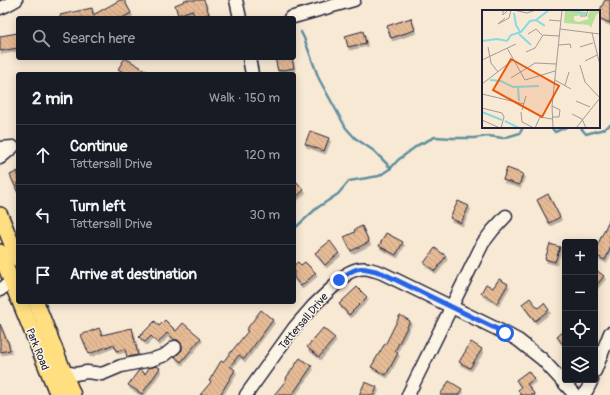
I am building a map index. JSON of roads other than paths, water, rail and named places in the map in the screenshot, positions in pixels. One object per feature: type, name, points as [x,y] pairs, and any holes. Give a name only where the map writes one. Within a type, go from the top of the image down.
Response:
[{"type":"main road","points":[[0,215],[16,254]]},
{"type":"main road","points":[[0,252],[6,286],[16,296]]},
{"type":"main road","name":"Park Road","points":[[21,304],[58,395]]},
{"type":"main road","name":"Park Road","points":[[37,304],[73,395]]},
{"type":"street","points":[[0,8],[16,0]]},
{"type":"street","points":[[236,0],[240,16]]},
{"type":"street","points":[[296,16],[354,0]]},
{"type":"street","points":[[249,60],[252,72]]},
{"type":"street","points":[[0,148],[16,146]]},
{"type":"street","points":[[0,158],[16,146]]},
{"type":"street","points":[[408,395],[483,243],[506,216]]},
{"type":"street","name":"Tattersall Drive","points":[[246,395],[277,351],[314,305],[348,273],[362,268],[369,268],[382,273],[452,306],[518,340],[542,359],[574,395]]},
{"type":"street","points":[[598,363],[610,333]]},
{"type":"street","points":[[64,372],[75,374],[87,372],[102,374],[122,366],[152,360],[165,355],[175,347]]},
{"type":"street","points":[[583,395],[590,383]]},
{"type":"waterway","points":[[301,32],[319,79],[346,128],[355,138],[374,151],[391,168]]},
{"type":"waterway","points":[[581,128],[586,134],[604,129],[610,125]]},
{"type":"waterway","points":[[296,227],[317,208],[338,194],[349,181],[379,176],[391,168],[398,160],[418,145],[435,137],[474,138],[488,136],[503,138],[520,133],[522,128]]},
{"type":"waterway","points":[[552,128],[555,132],[564,128]]}]
